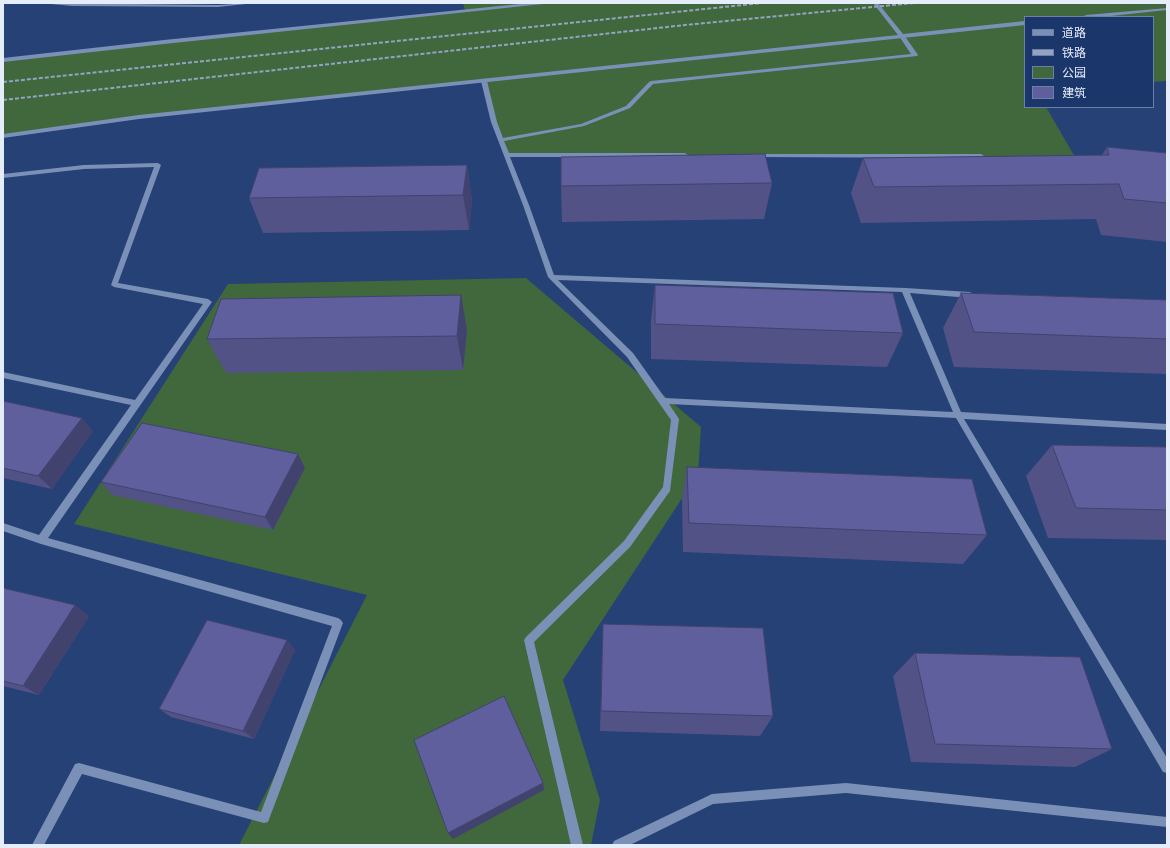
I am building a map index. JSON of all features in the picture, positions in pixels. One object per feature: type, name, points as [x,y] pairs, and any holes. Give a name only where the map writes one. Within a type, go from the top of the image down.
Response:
[{"type":"street","points":[[51,3],[72,5],[218,6],[246,3]]},
{"type":"street","points":[[3,60],[543,3]]},
{"type":"street","points":[[501,140],[589,122],[628,107],[651,83],[914,55],[902,36],[875,3]]},
{"type":"street","points":[[1096,16],[1167,9]]},
{"type":"street","points":[[3,136],[147,116],[1024,23]]},
{"type":"street","points":[[484,81],[494,122],[526,205],[551,277],[630,355],[675,418],[667,488],[627,544],[529,640],[577,845]]},
{"type":"street","points":[[506,155],[696,156]]},
{"type":"street","points":[[751,156],[988,156]]},
{"type":"street","points":[[3,176],[84,167],[158,165],[114,285],[208,302],[41,540]]},
{"type":"street","points":[[551,277],[906,290],[977,295]]},
{"type":"street","points":[[906,290],[958,415],[1167,768]]},
{"type":"street","points":[[3,375],[137,403]]},
{"type":"street","points":[[662,401],[958,415],[1167,427]]},
{"type":"street","points":[[3,527],[41,540],[338,623],[264,818],[79,768],[38,845]]},
{"type":"street","points":[[618,845],[712,799],[846,788],[1167,822]]},
{"type":"green space","points":[[463,3],[1167,3],[1167,81],[1154,82],[1154,16],[1024,16],[1024,108],[1047,108],[1075,157],[506,155],[484,81],[139,117],[3,136],[3,60],[465,11]]},
{"type":"green space","points":[[526,278],[701,427],[698,474],[563,680],[600,800],[591,845],[239,845],[367,595],[74,524],[228,284]]},
{"type":"building","points":[[1107,147],[1167,153],[1167,203],[1124,199],[1119,184],[874,187],[863,158],[1109,155]]},
{"type":"building","points":[[765,154],[772,183],[561,186],[561,157]]},
{"type":"building","points":[[467,165],[463,195],[249,198],[259,168]]},
{"type":"building","points":[[655,285],[893,293],[903,333],[655,324]]},
{"type":"building","points":[[961,293],[1167,300],[1167,339],[974,332]]},
{"type":"building","points":[[461,295],[457,336],[207,339],[221,299]]},
{"type":"building","points":[[3,401],[82,418],[38,476],[3,468]]},
{"type":"building","points":[[142,423],[298,454],[265,517],[101,482]]},
{"type":"building","points":[[1052,445],[1167,447],[1167,510],[1076,508]]},
{"type":"building","points":[[687,467],[972,479],[987,535],[689,523]]},
{"type":"building","points":[[3,588],[75,605],[23,686],[3,681]]},
{"type":"building","points":[[207,620],[287,640],[243,731],[159,709]]},
{"type":"building","points":[[603,624],[763,628],[773,716],[601,711]]},
{"type":"building","points":[[915,653],[1080,657],[1112,749],[935,744]]},
{"type":"building","points":[[504,696],[543,783],[448,833],[414,740]]},
{"type":"railway","points":[[3,82],[762,3]]},
{"type":"railway","points":[[3,100],[685,25],[914,3]]}]
